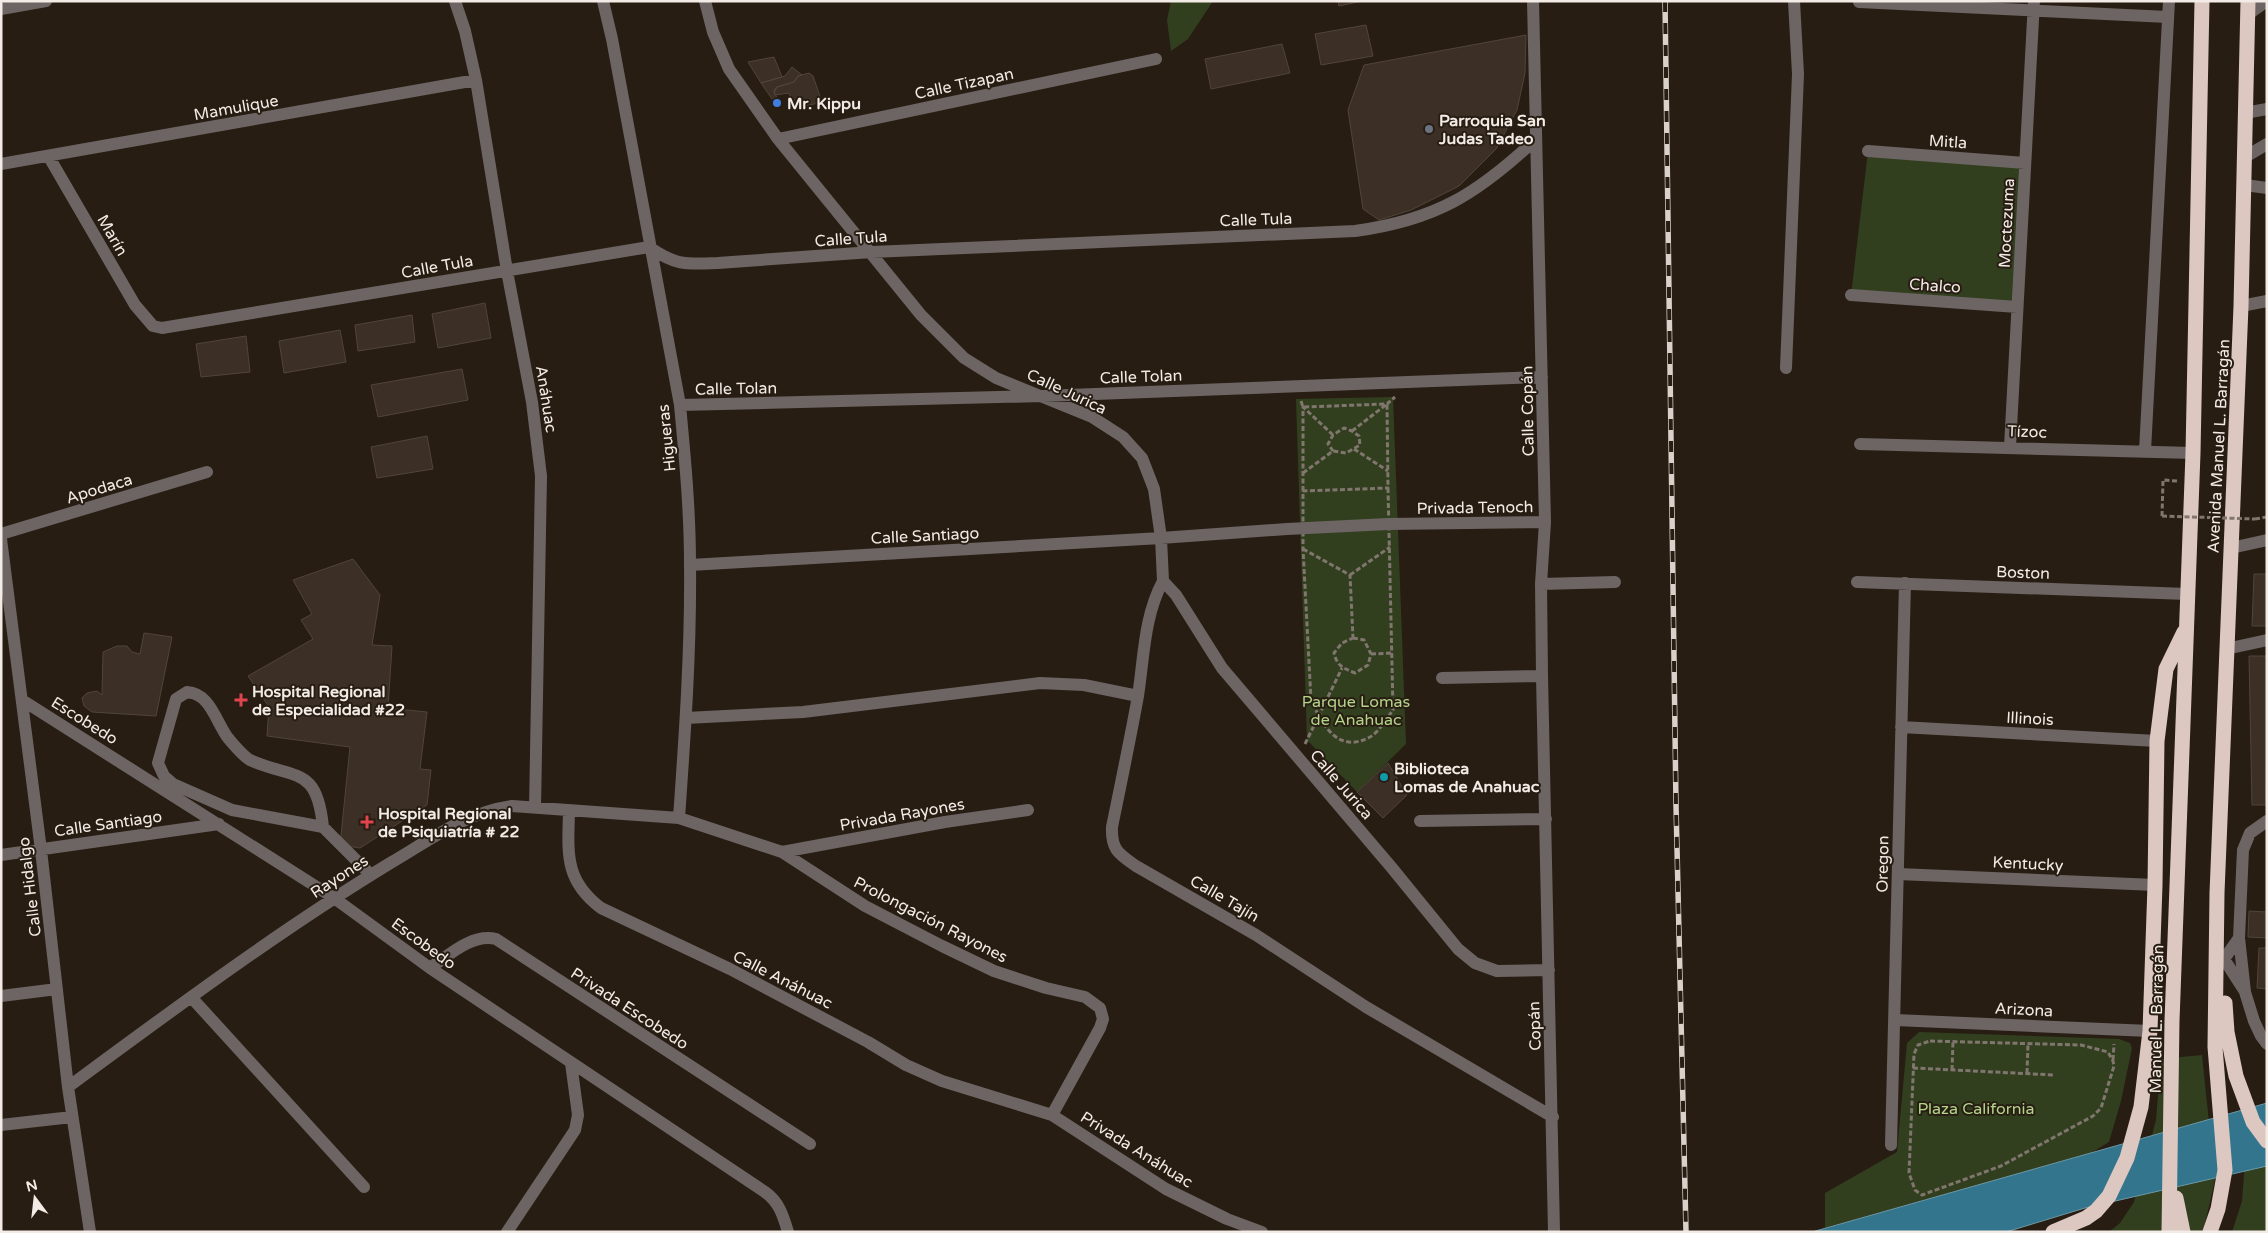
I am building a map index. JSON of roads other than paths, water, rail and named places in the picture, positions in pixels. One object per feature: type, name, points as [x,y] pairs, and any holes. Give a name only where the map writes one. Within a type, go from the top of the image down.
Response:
[{"type":"highway","name":"Avenida Manuel L. Barragán","points":[[2181,808],[2193,453],[2202,1]]},
{"type":"highway","name":"Avenida Manuel L. Barragán","points":[[2217,893],[2241,306],[2248,8]]},
{"type":"highway","points":[[2053,1232],[2086,1218],[2109,1196],[2120,1176],[2133,1141],[2141,1107],[2150,1031],[2157,741],[2166,669],[2186,626]]},
{"type":"highway","name":"Manuel L. Barragán","points":[[2169,1232],[2172,1021],[2181,808]]},
{"type":"highway","points":[[2217,893],[2224,959],[2226,1032],[2236,1076],[2252,1122],[2267,1141]]},
{"type":"highway","points":[[2210,1232],[2218,1209],[2225,1170],[2215,1047],[2217,893]]},
{"type":"highway","points":[[2171,1169],[2183,1232]]},
{"type":"street","points":[[1,9],[46,1]]},
{"type":"street","name":"Anáhuac","points":[[455,1],[465,31],[476,80],[507,270],[532,402],[541,476],[535,808]]},
{"type":"street","name":"Higueras","points":[[603,1],[612,39],[649,247],[680,405],[689,502],[690,565],[686,718],[680,818]]},
{"type":"street","name":"Calle Jurica","points":[[705,1],[713,32],[729,69],[778,139],[872,252],[921,315],[964,358],[996,378],[1092,417],[1123,437],[1142,458],[1154,489],[1161,538],[1164,581],[1176,595],[1222,668],[1458,948],[1475,963],[1497,971],[1549,970]]},
{"type":"street","name":"Calle Copán","points":[[1533,1],[1545,522],[1541,584],[1546,819]]},
{"type":"street","points":[[1786,368],[1798,74],[1794,1]]},
{"type":"street","points":[[2145,451],[2169,1]]},
{"type":"street","points":[[2248,8],[2267,1]]},
{"type":"street","points":[[1859,2],[2034,7],[2168,17]]},
{"type":"street","name":"Moctezuma","points":[[2010,447],[2034,7]]},
{"type":"street","name":"Calle Tizapan","points":[[778,139],[1156,59]]},
{"type":"street","name":"Mamulique","points":[[1,164],[476,80]]},
{"type":"street","points":[[2245,113],[2267,109]]},
{"type":"street","name":"Calle Tula","points":[[153,326],[162,328],[180,326],[649,247],[668,260],[696,264],[872,252],[1355,231],[1383,227],[1445,207],[1480,187],[1535,140]]},
{"type":"street","points":[[2245,157],[2267,144]]},
{"type":"street","name":"Mitla","points":[[1868,151],[2025,163]]},
{"type":"street","name":"Marín","points":[[49,157],[135,305],[153,326]]},
{"type":"street","points":[[2245,185],[2267,188]]},
{"type":"street","name":"Chalco","points":[[1851,295],[2017,307]]},
{"type":"street","points":[[2241,306],[2267,301]]},
{"type":"street","name":"Calle Tolan","points":[[680,405],[1043,396],[1542,377]]},
{"type":"street","name":"Tízoc","points":[[1860,444],[2193,453]]},
{"type":"street","name":"Apodaca","points":[[1,534],[207,472]]},
{"type":"street","name":"Privada Tenoch","points":[[1287,529],[1388,524],[1545,522]]},
{"type":"street","name":"Calle Santiago","points":[[690,565],[1287,529]]},
{"type":"street","name":"Calle Hidalgo","points":[[1,539],[4,589],[22,700],[68,1087],[90,1232]]},
{"type":"street","points":[[2231,548],[2267,540]]},
{"type":"street","name":"Calle Tajín","points":[[1164,581],[1153,600],[1149,618],[1138,696],[1112,827],[1114,846],[1120,854],[1136,866],[1256,935],[1366,1007],[1553,1117]]},
{"type":"street","points":[[1541,584],[1614,582]]},
{"type":"street","name":"Boston","points":[[1857,582],[2187,594]]},
{"type":"street","name":"Oregon","points":[[1890,1145],[1895,1020],[1900,727],[1905,583]]},
{"type":"street","points":[[2226,649],[2267,640]]},
{"type":"street","points":[[1442,678],[1542,676]]},
{"type":"street","points":[[686,718],[803,712],[1040,683],[1084,685],[1138,696]]},
{"type":"street","points":[[323,827],[321,805],[316,793],[301,777],[248,759],[229,739],[206,701],[199,694],[187,692],[176,699],[158,763],[160,771],[169,780],[180,788],[232,810],[323,827],[371,875]]},
{"type":"street","name":"Escobedo","points":[[22,700],[334,898],[430,968],[774,1198],[780,1206],[788,1232]]},
{"type":"street","name":"Illinois","points":[[1900,727],[2157,741]]},
{"type":"street","name":"Rayones","points":[[68,1087],[191,997],[334,898],[477,813],[512,806],[680,818],[782,852]]},
{"type":"street","name":"Calle Anáhuac","points":[[568,810],[568,847],[571,869],[588,898],[601,908],[730,969],[868,1042],[906,1065],[942,1081],[1052,1115]]},
{"type":"street","name":"Privada Rayones","points":[[782,852],[945,822],[1028,810]]},
{"type":"street","points":[[1420,821],[1546,819]]},
{"type":"street","name":"Copán","points":[[1546,819],[1554,1232]]},
{"type":"street","points":[[2267,821],[2250,833],[2243,850],[2239,938],[2245,992],[2254,1021],[2267,1044]]},
{"type":"street","name":"Calle Santiago","points":[[1,855],[220,824]]},
{"type":"street","name":"Prolongación Rayones","points":[[782,852],[864,906],[942,946],[994,970],[1046,988],[1085,997],[1096,1004],[1100,1008],[1103,1020],[1100,1028],[1052,1115]]},
{"type":"street","name":"Kentucky","points":[[1898,874],[2155,885]]},
{"type":"street","name":"Privada Escobedo","points":[[430,968],[468,944],[482,938],[496,939],[810,1144]]},
{"type":"street","points":[[2239,938],[2224,959],[2245,992]]},
{"type":"street","points":[[1,996],[57,989]]},
{"type":"street","points":[[191,997],[364,1187]]},
{"type":"street","name":"Arizona","points":[[1895,1020],[2150,1031]]},
{"type":"street","points":[[508,1232],[575,1130],[578,1115],[571,1063]]},
{"type":"street","name":"Privada Anáhuac","points":[[1052,1115],[1166,1189],[1227,1219],[1262,1232]]},
{"type":"street","points":[[1,1125],[72,1117]]},
{"type":"water","points":[[2267,1103],[2267,1166],[2085,1208],[2006,1232],[1812,1232]]},
{"type":"railway","points":[[1665,1],[1676,805],[1686,1232]]},
{"type":"place","name":"Mr. Kippu","points":[[777,103]]},
{"type":"place","name":"Parroquia San Judas Tadeo","points":[[1429,129]]},
{"type":"place","name":"Hospital Regional de Especialidad #22","points":[[241,700]]},
{"type":"place","name":"Biblioteca Lomas de Anahuac","points":[[1384,777]]},
{"type":"place","name":"Hospital Regional de Psiquiatría # 22","points":[[367,822]]},
{"type":"park label","name":"Parque Lomas de Anahuac","points":[[1356,710]]},
{"type":"park label","name":"Plaza California","points":[[1976,1108]]}]
